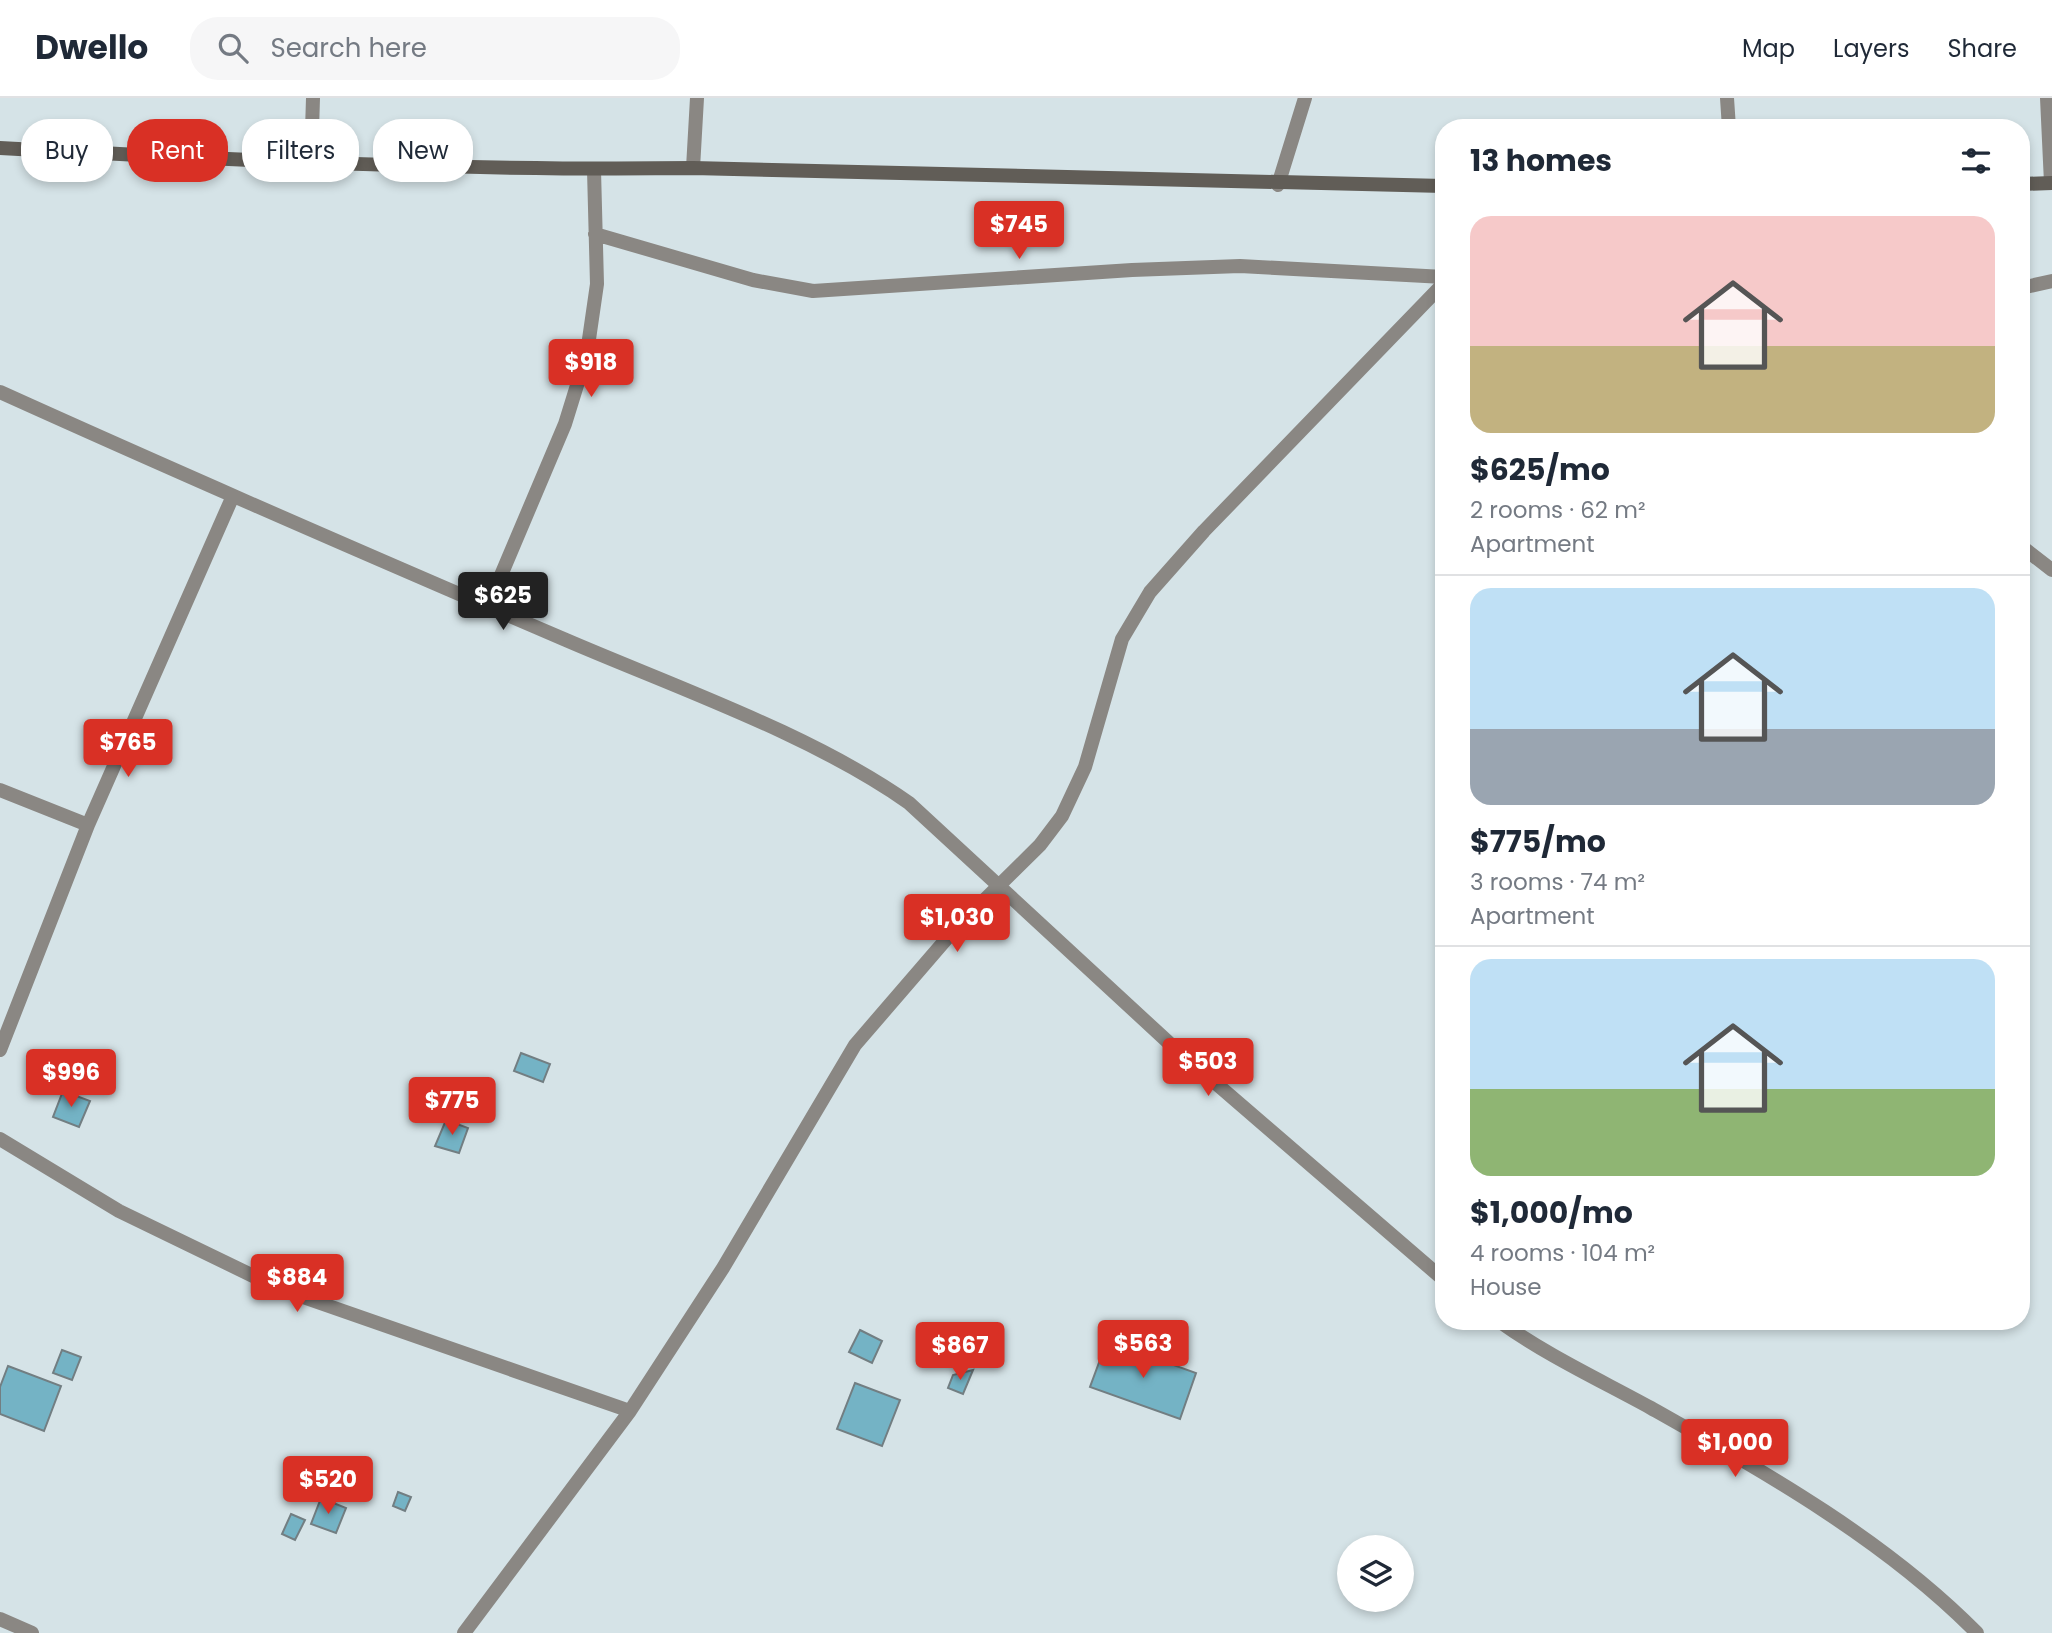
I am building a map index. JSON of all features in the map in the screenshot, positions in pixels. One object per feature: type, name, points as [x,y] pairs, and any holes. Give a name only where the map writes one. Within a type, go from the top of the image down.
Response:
[{"type":"street","points":[[312,119],[313,98]]},
{"type":"street","points":[[694,168],[697,98]]},
{"type":"street","points":[[1278,184],[1305,98]]},
{"type":"street","points":[[1727,98],[1728,119]]},
{"type":"street","points":[[2030,184],[2052,183],[2047,98]]},
{"type":"street","points":[[0,148],[242,160]]},
{"type":"street","points":[[359,164],[594,170],[694,168],[1435,187]]},
{"type":"street","points":[[488,607],[565,424],[587,353],[597,284],[594,170]]},
{"type":"street","points":[[595,234],[753,280],[813,290],[1240,266],[1435,277]]},
{"type":"street","points":[[2030,286],[2052,281]]},
{"type":"street","points":[[464,1633],[630,1411],[723,1268],[855,1045],[955,929],[1041,845],[1062,816],[1085,767],[1122,639],[1150,592],[1232,502],[1435,292]]},
{"type":"street","points":[[0,392],[232,498],[785,735],[882,784],[909,803],[1168,1042],[1435,1272]]},
{"type":"street","points":[[0,1050],[88,825],[232,498]]},
{"type":"street","points":[[2030,553],[2052,570]]},
{"type":"street","points":[[0,790],[88,825]]},
{"type":"street","points":[[0,1139],[118,1211],[280,1289],[630,1411]]},
{"type":"street","points":[[1512,1330],[1652,1409],[1850,1527],[1918,1577],[1977,1633]]},
{"type":"street","points":[[0,1619],[32,1633]]},
{"type":"building","points":[[521,1053],[550,1064],[543,1082],[514,1071]]},
{"type":"building","points":[[63,1091],[90,1101],[79,1127],[53,1117]]},
{"type":"building","points":[[446,1120],[468,1128],[459,1153],[435,1146]]},
{"type":"building","points":[[860,1330],[882,1341],[872,1363],[849,1352]]},
{"type":"building","points":[[1107,1341],[1196,1373],[1180,1419],[1090,1387]]},
{"type":"building","points":[[62,1350],[81,1357],[72,1380],[53,1373]]},
{"type":"building","points":[[8,1366],[61,1386],[44,1431],[0,1414],[0,1387]]},
{"type":"building","points":[[973,1370],[963,1394],[948,1388],[953,1375]]},
{"type":"building","points":[[855,1383],[900,1400],[882,1446],[837,1429]]},
{"type":"building","points":[[398,1492],[411,1497],[405,1511],[393,1506]]},
{"type":"building","points":[[321,1498],[346,1508],[336,1533],[311,1524]]},
{"type":"building","points":[[291,1514],[305,1520],[295,1540],[282,1534]]}]
